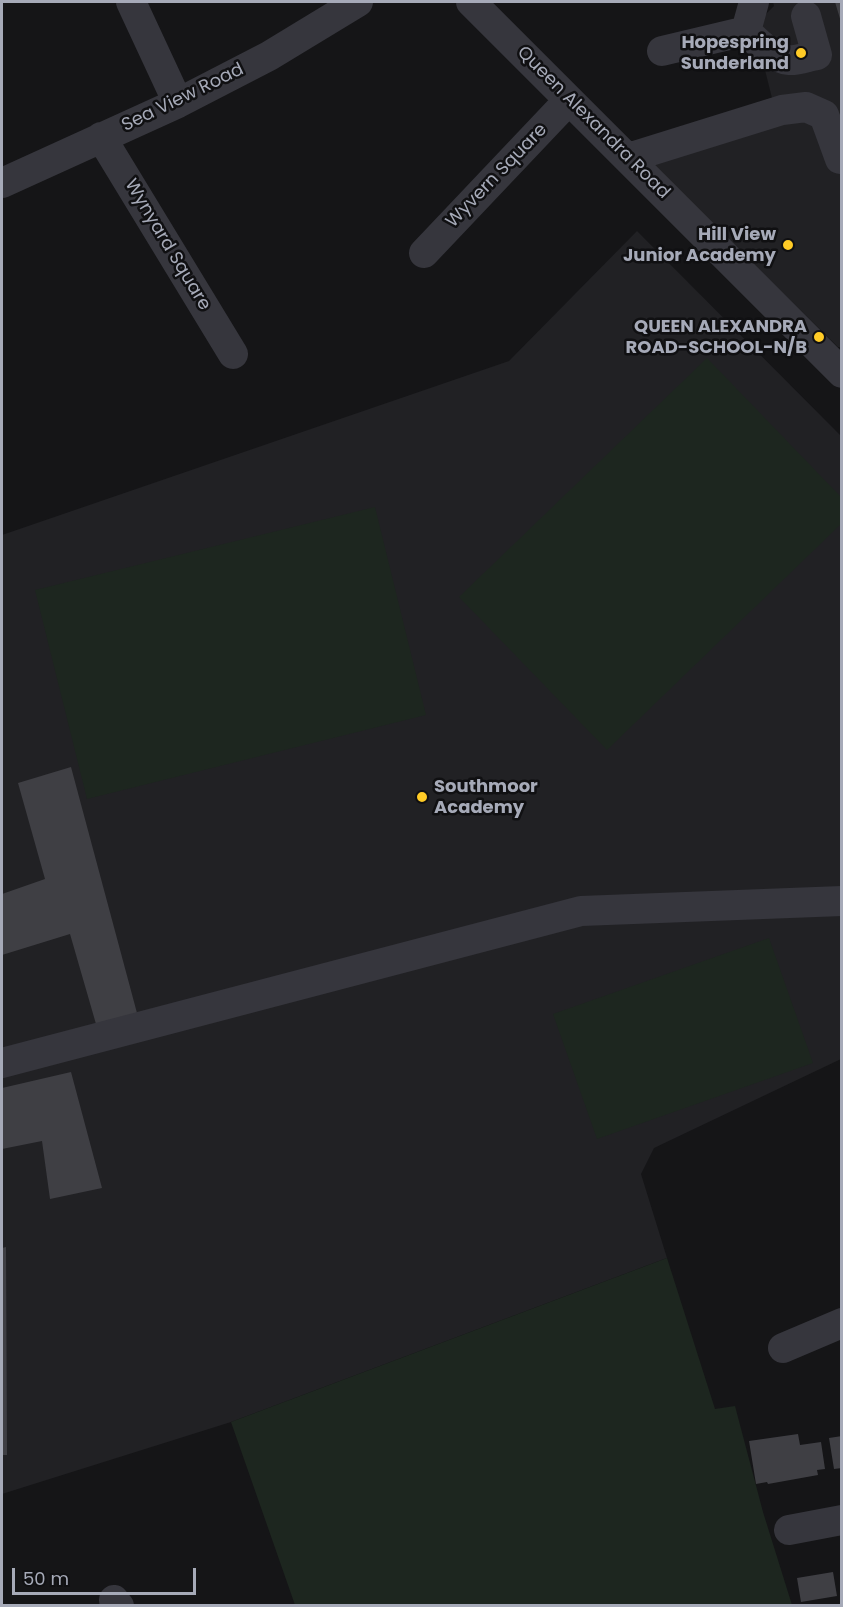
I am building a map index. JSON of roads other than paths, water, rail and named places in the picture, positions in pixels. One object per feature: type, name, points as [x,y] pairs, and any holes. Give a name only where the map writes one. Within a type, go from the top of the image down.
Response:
[{"type":"street","points":[[131,2],[178,103]]},
{"type":"street","name":"Sea View Road","points":[[2,183],[178,103],[269,56],[358,2]]},
{"type":"street","name":"Queen Alexandra Road","points":[[471,2],[842,373]]},
{"type":"street","points":[[662,51],[750,16],[765,49],[790,60],[817,55],[806,16]]},
{"type":"street","name":"Wyvern Square","points":[[424,253],[569,100]]},
{"type":"street","points":[[628,158],[782,110],[807,107],[824,115],[840,159]]},
{"type":"street","name":"Wynyard Square","points":[[101,137],[233,354]]},
{"type":"street","points":[[2,1063],[581,911],[842,902]]},
{"type":"street","points":[[783,1348],[842,1323]]},
{"type":"street","points":[[789,1530],[842,1520]]},
{"type":"place","name":"Hopespring Sunderland","points":[[801,53]]},
{"type":"place","name":"Hill View Junior Academy","points":[[788,245]]},
{"type":"place","name":"QUEEN ALEXANDRA ROAD-SCHOOL-N/B","points":[[819,337]]},
{"type":"place","name":"Southmoor Academy","points":[[422,797]]}]
